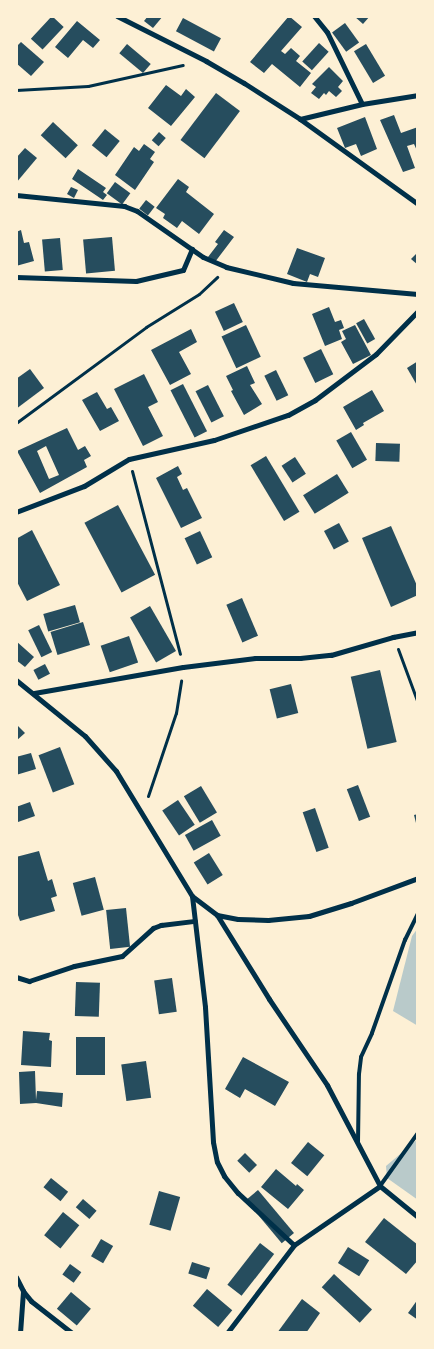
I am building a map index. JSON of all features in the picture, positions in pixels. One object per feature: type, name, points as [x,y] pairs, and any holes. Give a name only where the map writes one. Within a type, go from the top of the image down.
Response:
[{"type":"street","points":[[117,16],[206,61],[300,119],[418,204]]},
{"type":"street","points":[[314,16],[327,32],[362,104]]},
{"type":"street","points":[[300,119],[362,104],[418,95]]},
{"type":"street","points":[[16,195],[124,206],[137,211],[192,249],[226,267],[292,283],[418,294]]},
{"type":"street","points":[[16,277],[136,281],[183,270],[192,249]]},
{"type":"street","points":[[16,512],[84,486],[129,459],[214,440],[288,415],[315,400],[376,354],[418,311]]},
{"type":"street","points":[[34,693],[183,667],[255,658],[300,658],[331,654],[418,632]]},
{"type":"street","points":[[16,680],[85,736],[116,772],[192,896],[217,915],[269,999],[327,1085],[380,1186],[418,1217]]},
{"type":"street","points":[[217,915],[238,919],[268,920],[310,916],[351,904],[418,878]]},
{"type":"street","points":[[192,896],[205,1007],[213,1142],[218,1162],[224,1176],[238,1193],[294,1245]]},
{"type":"street","points":[[16,977],[29,981],[74,966],[122,956],[153,928],[161,925],[195,921]]},
{"type":"street","points":[[227,1333],[294,1245],[380,1186]]},
{"type":"street","points":[[16,1277],[23,1291],[41,1310],[72,1333]]},
{"type":"street","points":[[20,1333],[23,1291]]},
{"type":"lane","points":[[358,1146],[359,1074],[362,1057],[405,940],[418,913]]},
{"type":"lane","points":[[380,1186],[418,1132]]},
{"type":"path","points":[[16,90],[88,86],[206,61]]},
{"type":"path","points":[[16,423],[146,327],[199,294],[226,267]]},
{"type":"path","points":[[129,459],[183,667],[176,713],[141,815]]},
{"type":"path","points":[[393,637],[418,703]]},
{"type":"shaded area","points":[[418,928],[418,1026],[393,1011],[412,936]]},
{"type":"shaded area","points":[[418,1139],[418,1200],[387,1178],[386,1166]]},
{"type":"building","points":[[52,16],[64,27],[43,50],[31,39]]},
{"type":"building","points":[[148,16],[163,16],[153,28],[144,21]]},
{"type":"building","points":[[289,16],[302,27],[281,51],[285,54],[291,48],[300,56],[296,61],[311,73],[300,87],[272,64],[264,73],[250,62]]},
{"type":"building","points":[[354,16],[370,16],[363,24]]},
{"type":"building","points":[[183,18],[221,38],[214,51],[176,31]]},
{"type":"building","points":[[77,21],[100,40],[93,48],[83,40],[68,58],[55,47]]},
{"type":"building","points":[[345,23],[359,42],[346,52],[332,32]]},
{"type":"building","points":[[21,42],[44,62],[31,76],[16,63],[16,47]]},
{"type":"building","points":[[319,43],[329,52],[312,70],[302,62]]},
{"type":"building","points":[[127,44],[151,64],[143,73],[119,53]]},
{"type":"building","points":[[366,44],[385,76],[373,83],[354,51]]},
{"type":"building","points":[[329,67],[343,81],[338,87],[342,91],[336,97],[329,91],[326,95],[324,93],[319,99],[311,93],[316,87],[312,84]]},
{"type":"building","points":[[166,85],[181,96],[186,89],[195,97],[171,126],[148,108]]},
{"type":"building","points":[[216,93],[240,111],[204,158],[180,140]]},
{"type":"building","points":[[394,115],[401,133],[418,127],[418,153],[414,144],[407,146],[415,168],[403,172],[380,120]]},
{"type":"building","points":[[365,117],[377,149],[361,156],[356,144],[345,148],[337,128]]},
{"type":"building","points":[[53,122],[78,145],[66,158],[41,135]]},
{"type":"building","points":[[105,129],[120,141],[107,157],[92,145]]},
{"type":"building","points":[[159,132],[166,138],[159,146],[152,140]]},
{"type":"building","points":[[144,144],[155,152],[150,159],[154,162],[135,190],[115,175],[134,147],[139,151]]},
{"type":"building","points":[[25,148],[37,158],[16,183],[16,158]]},
{"type":"building","points":[[78,169],[106,188],[103,192],[107,195],[103,200],[72,179]]},
{"type":"building","points":[[178,179],[189,187],[186,192],[214,214],[199,234],[182,221],[177,228],[163,218],[165,214],[156,208]]},
{"type":"building","points":[[115,182],[130,193],[122,204],[107,193]]},
{"type":"building","points":[[71,187],[78,190],[74,198],[67,194]]},
{"type":"building","points":[[146,200],[155,207],[148,215],[139,209]]},
{"type":"building","points":[[21,230],[24,243],[29,242],[34,261],[16,266],[16,232]]},
{"type":"building","points":[[224,230],[234,237],[215,262],[208,257],[218,244],[215,242]]},
{"type":"building","points":[[112,237],[115,271],[86,273],[83,240]]},
{"type":"building","points":[[60,238],[63,270],[45,271],[42,240]]},
{"type":"building","points":[[297,248],[325,258],[318,277],[310,274],[307,282],[287,274]]},
{"type":"building","points":[[418,252],[418,265],[411,259]]},
{"type":"building","points":[[234,303],[243,322],[224,331],[215,312]]},
{"type":"building","points":[[329,307],[335,322],[341,320],[344,328],[339,330],[342,339],[325,346],[312,314]]},
{"type":"building","points":[[364,319],[375,339],[367,343],[356,323]]},
{"type":"building","points":[[246,325],[261,357],[236,368],[222,336]]},
{"type":"building","points":[[355,325],[371,355],[353,364],[341,342],[346,339],[342,331]]},
{"type":"building","points":[[191,329],[197,342],[179,352],[191,374],[170,385],[151,350]]},
{"type":"building","points":[[321,349],[333,374],[315,383],[303,358]]},
{"type":"building","points":[[418,361],[418,387],[407,368]]},
{"type":"building","points":[[247,366],[255,383],[250,385],[262,404],[244,415],[231,391],[233,390],[226,376]]},
{"type":"building","points":[[30,369],[44,388],[16,409],[16,379]]},
{"type":"building","points":[[276,370],[288,395],[277,401],[264,376]]},
{"type":"building","points":[[144,374],[158,402],[148,407],[163,436],[143,446],[114,389]]},
{"type":"building","points":[[183,384],[207,431],[195,438],[171,390]]},
{"type":"building","points":[[208,385],[224,416],[211,423],[196,391]]},
{"type":"building","points":[[372,390],[384,411],[363,423],[364,425],[356,430],[343,407]]},
{"type":"building","points":[[97,392],[107,409],[111,407],[119,421],[100,431],[82,400]]},
{"type":"building","points":[[67,428],[78,450],[85,446],[91,456],[84,460],[87,467],[40,493],[17,451]],"holes":[[[46,446],[59,475],[49,479],[37,451]]]},
{"type":"building","points":[[351,432],[367,460],[352,468],[336,440]]},
{"type":"building","points":[[376,443],[400,444],[399,462],[375,461]]},
{"type":"building","points":[[266,456],[299,512],[284,521],[251,465]]},
{"type":"building","points":[[295,457],[306,474],[292,482],[282,466]]},
{"type":"building","points":[[178,466],[182,474],[177,477],[183,490],[187,488],[202,518],[181,528],[156,478]]},
{"type":"building","points":[[337,474],[349,493],[315,514],[303,495]]},
{"type":"building","points":[[118,505],[155,575],[122,593],[84,523]]},
{"type":"building","points":[[339,523],[349,542],[334,550],[324,531]]},
{"type":"building","points":[[391,526],[418,588],[418,595],[391,607],[362,538]]},
{"type":"building","points":[[32,530],[60,585],[27,601],[16,580],[16,539]]},
{"type":"building","points":[[200,531],[212,557],[197,564],[185,538]]},
{"type":"building","points":[[242,598],[258,636],[242,642],[226,605]]},
{"type":"building","points":[[75,605],[80,622],[48,631],[43,614]]},
{"type":"building","points":[[150,606],[176,651],[156,663],[130,618]]},
{"type":"building","points":[[83,622],[90,645],[58,655],[50,632]]},
{"type":"building","points":[[39,625],[52,652],[41,657],[28,630]]},
{"type":"building","points":[[129,636],[138,662],[110,672],[101,646]]},
{"type":"building","points":[[16,641],[34,657],[25,667],[16,660]]},
{"type":"building","points":[[45,664],[50,674],[38,680],[33,670]]},
{"type":"building","points":[[380,670],[397,742],[367,749],[351,677]]},
{"type":"building","points":[[291,684],[298,713],[277,718],[270,689]]},
{"type":"building","points":[[16,724],[25,733],[16,741]]},
{"type":"building","points":[[60,747],[74,784],[53,793],[39,755]]},
{"type":"building","points":[[31,753],[36,769],[16,775],[16,757]]},
{"type":"building","points":[[358,785],[370,817],[359,821],[347,789]]},
{"type":"building","points":[[201,786],[217,813],[200,823],[184,796]]},
{"type":"building","points":[[178,800],[195,825],[179,835],[162,811]]},
{"type":"building","points":[[30,802],[35,816],[18,822],[16,807]]},
{"type":"building","points":[[315,808],[329,848],[316,852],[303,812]]},
{"type":"building","points":[[418,814],[418,827],[417,827],[414,815]]},
{"type":"building","points":[[212,820],[221,836],[194,851],[185,835]]},
{"type":"building","points":[[39,851],[48,881],[52,879],[57,896],[51,898],[55,911],[20,921],[16,909],[16,857]]},
{"type":"building","points":[[209,853],[223,875],[208,885],[194,863]]},
{"type":"building","points":[[95,877],[104,910],[82,916],[73,883]]},
{"type":"building","points":[[126,908],[130,947],[110,949],[106,910]]},
{"type":"building","points":[[172,978],[177,1012],[159,1014],[154,981]]},
{"type":"building","points":[[76,982],[100,983],[99,1017],[75,1016]]},
{"type":"building","points":[[23,1031],[50,1033],[49,1040],[52,1041],[51,1067],[21,1065]]},
{"type":"building","points":[[76,1037],[105,1037],[105,1075],[76,1075]]},
{"type":"building","points":[[243,1057],[289,1082],[275,1106],[245,1089],[240,1098],[225,1089]]},
{"type":"building","points":[[146,1061],[151,1098],[126,1101],[121,1064]]},
{"type":"building","points":[[35,1071],[36,1100],[37,1091],[63,1093],[62,1107],[36,1103],[20,1104],[19,1072]]},
{"type":"building","points":[[308,1142],[324,1155],[307,1176],[291,1163]]},
{"type":"building","points":[[245,1153],[257,1165],[249,1173],[237,1161]]},
{"type":"building","points":[[276,1169],[296,1186],[297,1184],[304,1190],[288,1209],[261,1187]]},
{"type":"building","points":[[51,1178],[68,1192],[61,1201],[43,1187]]},
{"type":"building","points":[[258,1190],[294,1233],[282,1243],[246,1200]]},
{"type":"building","points":[[159,1191],[180,1197],[171,1231],[149,1225]]},
{"type":"building","points":[[83,1199],[97,1211],[89,1219],[76,1207]]},
{"type":"building","points":[[63,1212],[79,1225],[60,1249],[44,1235]]},
{"type":"building","points":[[384,1218],[418,1245],[418,1260],[406,1274],[365,1242]]},
{"type":"building","points":[[101,1239],[113,1246],[103,1263],[91,1256]]},
{"type":"building","points":[[260,1243],[274,1254],[242,1296],[227,1285]]},
{"type":"building","points":[[348,1247],[369,1260],[359,1276],[338,1263]]},
{"type":"building","points":[[192,1262],[210,1268],[206,1279],[188,1273]]},
{"type":"building","points":[[70,1264],[81,1272],[74,1283],[62,1275]]},
{"type":"building","points":[[334,1274],[372,1309],[360,1323],[322,1287]]},
{"type":"building","points":[[207,1289],[232,1310],[218,1327],[193,1306]]},
{"type":"building","points":[[71,1292],[91,1309],[77,1326],[57,1309]]},
{"type":"building","points":[[302,1299],[320,1313],[306,1333],[277,1333]]},
{"type":"building","points":[[418,1299],[418,1320],[408,1313]]}]
